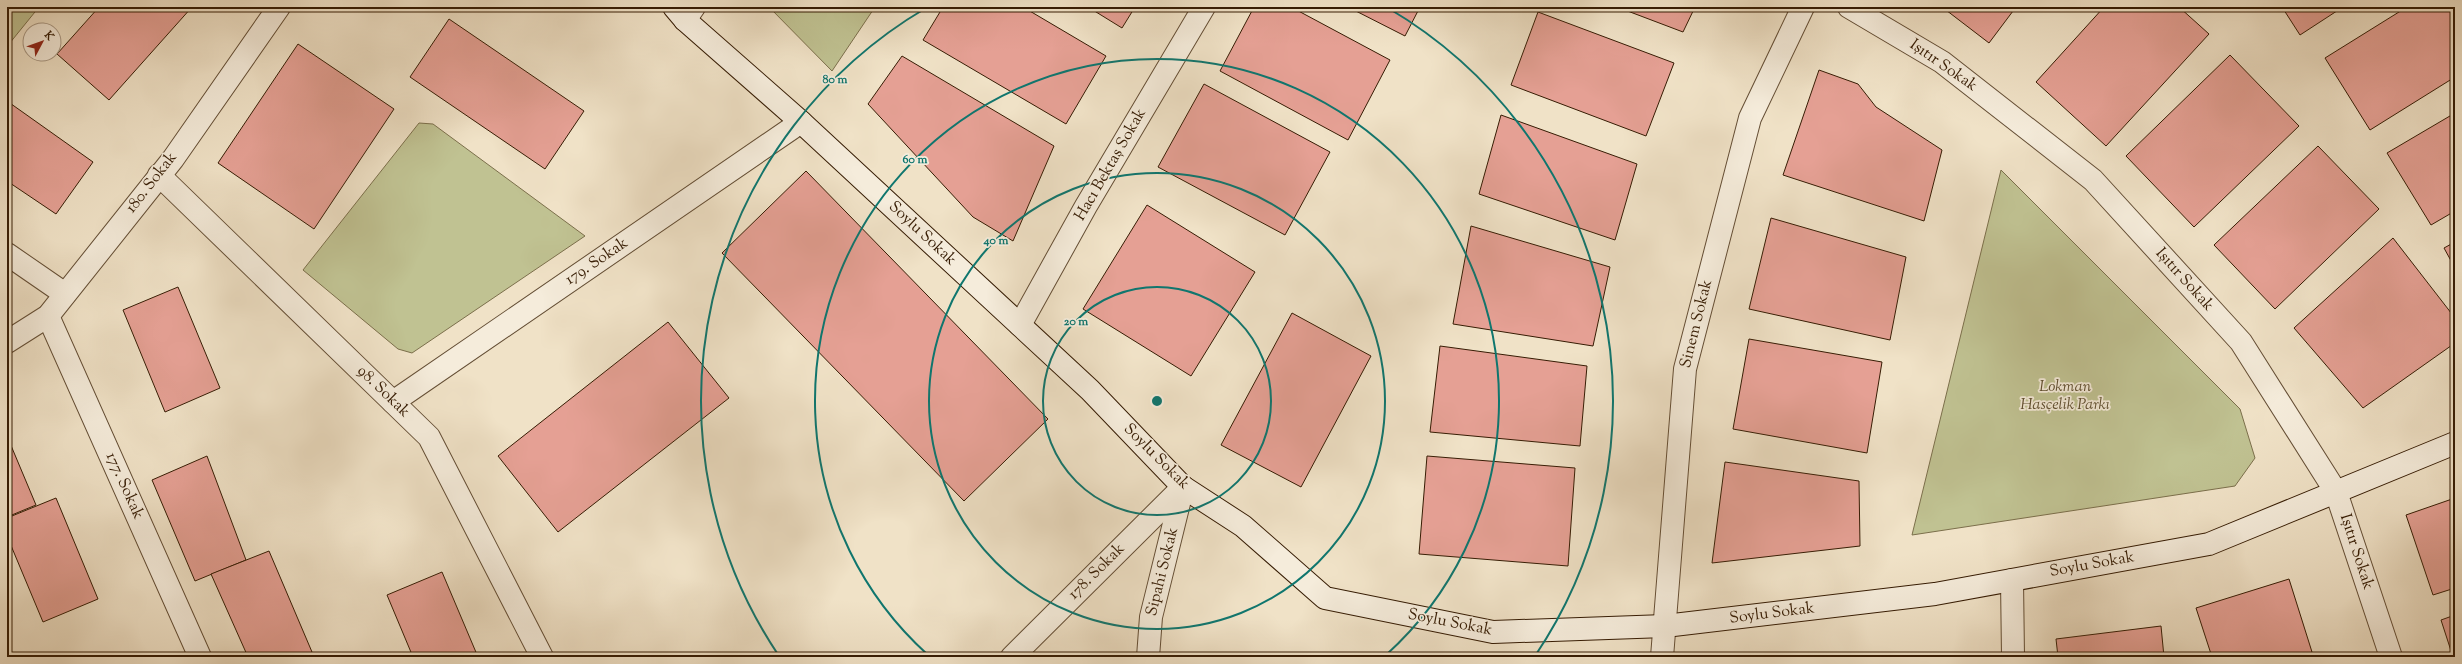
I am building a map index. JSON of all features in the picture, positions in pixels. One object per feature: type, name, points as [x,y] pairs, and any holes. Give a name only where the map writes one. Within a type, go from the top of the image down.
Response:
[{"type":"street","name":"180. Sokak","points":[[7,342],[48,316],[159,175],[279,7]]},
{"type":"street","name":"Hacı Bektaş Sokak","points":[[1020,325],[1086,206],[1204,7]]},
{"type":"street","name":"Sinem Sokak","points":[[1662,657],[1685,369],[1750,118],[1803,7]]},
{"type":"street","name":"Işıtır Sokak","points":[[1849,7],[1942,62],[2093,180],[2241,342],[2336,492],[2391,657]]},
{"type":"street","name":"Soylu Sokak","points":[[684,11],[801,122],[1090,390],[1184,487],[1243,526],[1325,598],[1493,632],[1664,626],[1935,594],[2209,544],[2455,443]]},
{"type":"street","name":"179. Sokak","points":[[393,402],[801,122]]},
{"type":"street","name":"98. Sokak","points":[[159,175],[429,436],[542,657]]},
{"type":"street","points":[[7,254],[65,294]]},
{"type":"street","name":"177. Sokak","points":[[48,316],[200,657]]},
{"type":"street","name":"178. Sokak","points":[[1012,657],[1184,487]]},
{"type":"street","name":"Sipahi Sokak","points":[[1148,657],[1151,617],[1184,487]]},
{"type":"street","points":[[2012,580],[2013,657]]},
{"type":"green space","points":[[7,7],[39,7],[27,22],[22,22],[22,28],[9,44],[7,42]]},
{"type":"green space","points":[[769,7],[875,7],[832,71]]},
{"type":"green space","points":[[419,123],[433,124],[585,236],[412,353],[398,349],[303,270]]},
{"type":"green space","name":"Lokman Hasçelik Parkı","points":[[2001,170],[2240,409],[2255,458],[2235,486],[1912,535]]},
{"type":"building","points":[[99,7],[192,7],[109,100],[62,58],[62,48]]},
{"type":"building","points":[[943,7],[1023,7],[1106,56],[1066,124],[923,40]]},
{"type":"building","points":[[1088,7],[1135,7],[1122,28]]},
{"type":"building","points":[[1254,7],[1291,7],[1390,60],[1348,140],[1220,71]]},
{"type":"building","points":[[1348,7],[1420,7],[1405,36]]},
{"type":"building","points":[[1617,7],[1695,7],[1683,32]]},
{"type":"building","points":[[1942,7],[2016,7],[1989,43]]},
{"type":"building","points":[[2104,7],[2179,7],[2209,34],[2106,146],[2036,82]]},
{"type":"building","points":[[2282,7],[2343,7],[2300,35]]},
{"type":"building","points":[[2407,7],[2455,7],[2455,77],[2370,130],[2325,58]]},
{"type":"building","points":[[1538,12],[1674,63],[1646,136],[1511,85]]},
{"type":"building","points":[[449,19],[584,111],[545,169],[410,77]]},
{"type":"building","points":[[298,44],[394,109],[314,229],[218,163]]},
{"type":"building","points":[[2230,55],[2299,126],[2194,227],[2126,156]]},
{"type":"building","points":[[902,56],[1054,146],[1013,241],[973,217],[868,104]]},
{"type":"building","points":[[1819,70],[1858,84],[1876,107],[1942,150],[1924,221],[1783,175]]},
{"type":"building","points":[[1204,84],[1330,152],[1285,235],[1158,167]]},
{"type":"building","points":[[7,101],[93,162],[56,214],[7,181]]},
{"type":"building","points":[[2455,113],[2455,211],[2431,225],[2387,153]]},
{"type":"building","points":[[1501,115],[1637,164],[1615,240],[1479,194]]},
{"type":"building","points":[[2318,146],[2379,209],[2275,309],[2214,245]]},
{"type":"building","points":[[806,171],[1048,419],[964,501],[722,253]]},
{"type":"building","points":[[1147,205],[1255,272],[1191,376],[1083,309]]},
{"type":"building","points":[[1771,218],[1906,257],[1890,340],[1749,309]]},
{"type":"building","points":[[1471,226],[1610,267],[1593,346],[1453,324]]},
{"type":"building","points":[[2393,238],[2455,318],[2455,343],[2363,408],[2294,328]]},
{"type":"building","points":[[2455,242],[2455,268],[2444,248]]},
{"type":"building","points":[[178,287],[220,388],[165,412],[123,310]]},
{"type":"building","points":[[1292,313],[1371,356],[1301,487],[1221,445]]},
{"type":"building","points":[[668,322],[729,398],[558,532],[498,456]]},
{"type":"building","points":[[1749,339],[1882,362],[1867,453],[1733,429]]},
{"type":"building","points":[[1440,346],[1587,366],[1580,446],[1430,432]]},
{"type":"building","points":[[7,436],[36,505],[7,517]]},
{"type":"building","points":[[207,456],[246,560],[195,581],[152,480]]},
{"type":"building","points":[[1427,456],[1575,468],[1568,566],[1419,554]]},
{"type":"building","points":[[1725,462],[1859,481],[1860,546],[1712,563]]},
{"type":"building","points":[[56,498],[98,599],[43,622],[7,536],[7,518]]},
{"type":"building","points":[[2455,498],[2455,588],[2433,595],[2406,515]]},
{"type":"building","points":[[269,551],[312,652],[300,657],[248,657],[211,574]]},
{"type":"building","points":[[442,572],[478,657],[413,657],[387,595]]},
{"type":"building","points":[[2289,579],[2312,652],[2297,657],[2212,657],[2196,608]]},
{"type":"building","points":[[2455,615],[2455,657],[2453,657],[2441,620]]},
{"type":"building","points":[[2161,626],[2164,657],[2058,657],[2056,639]]}]
